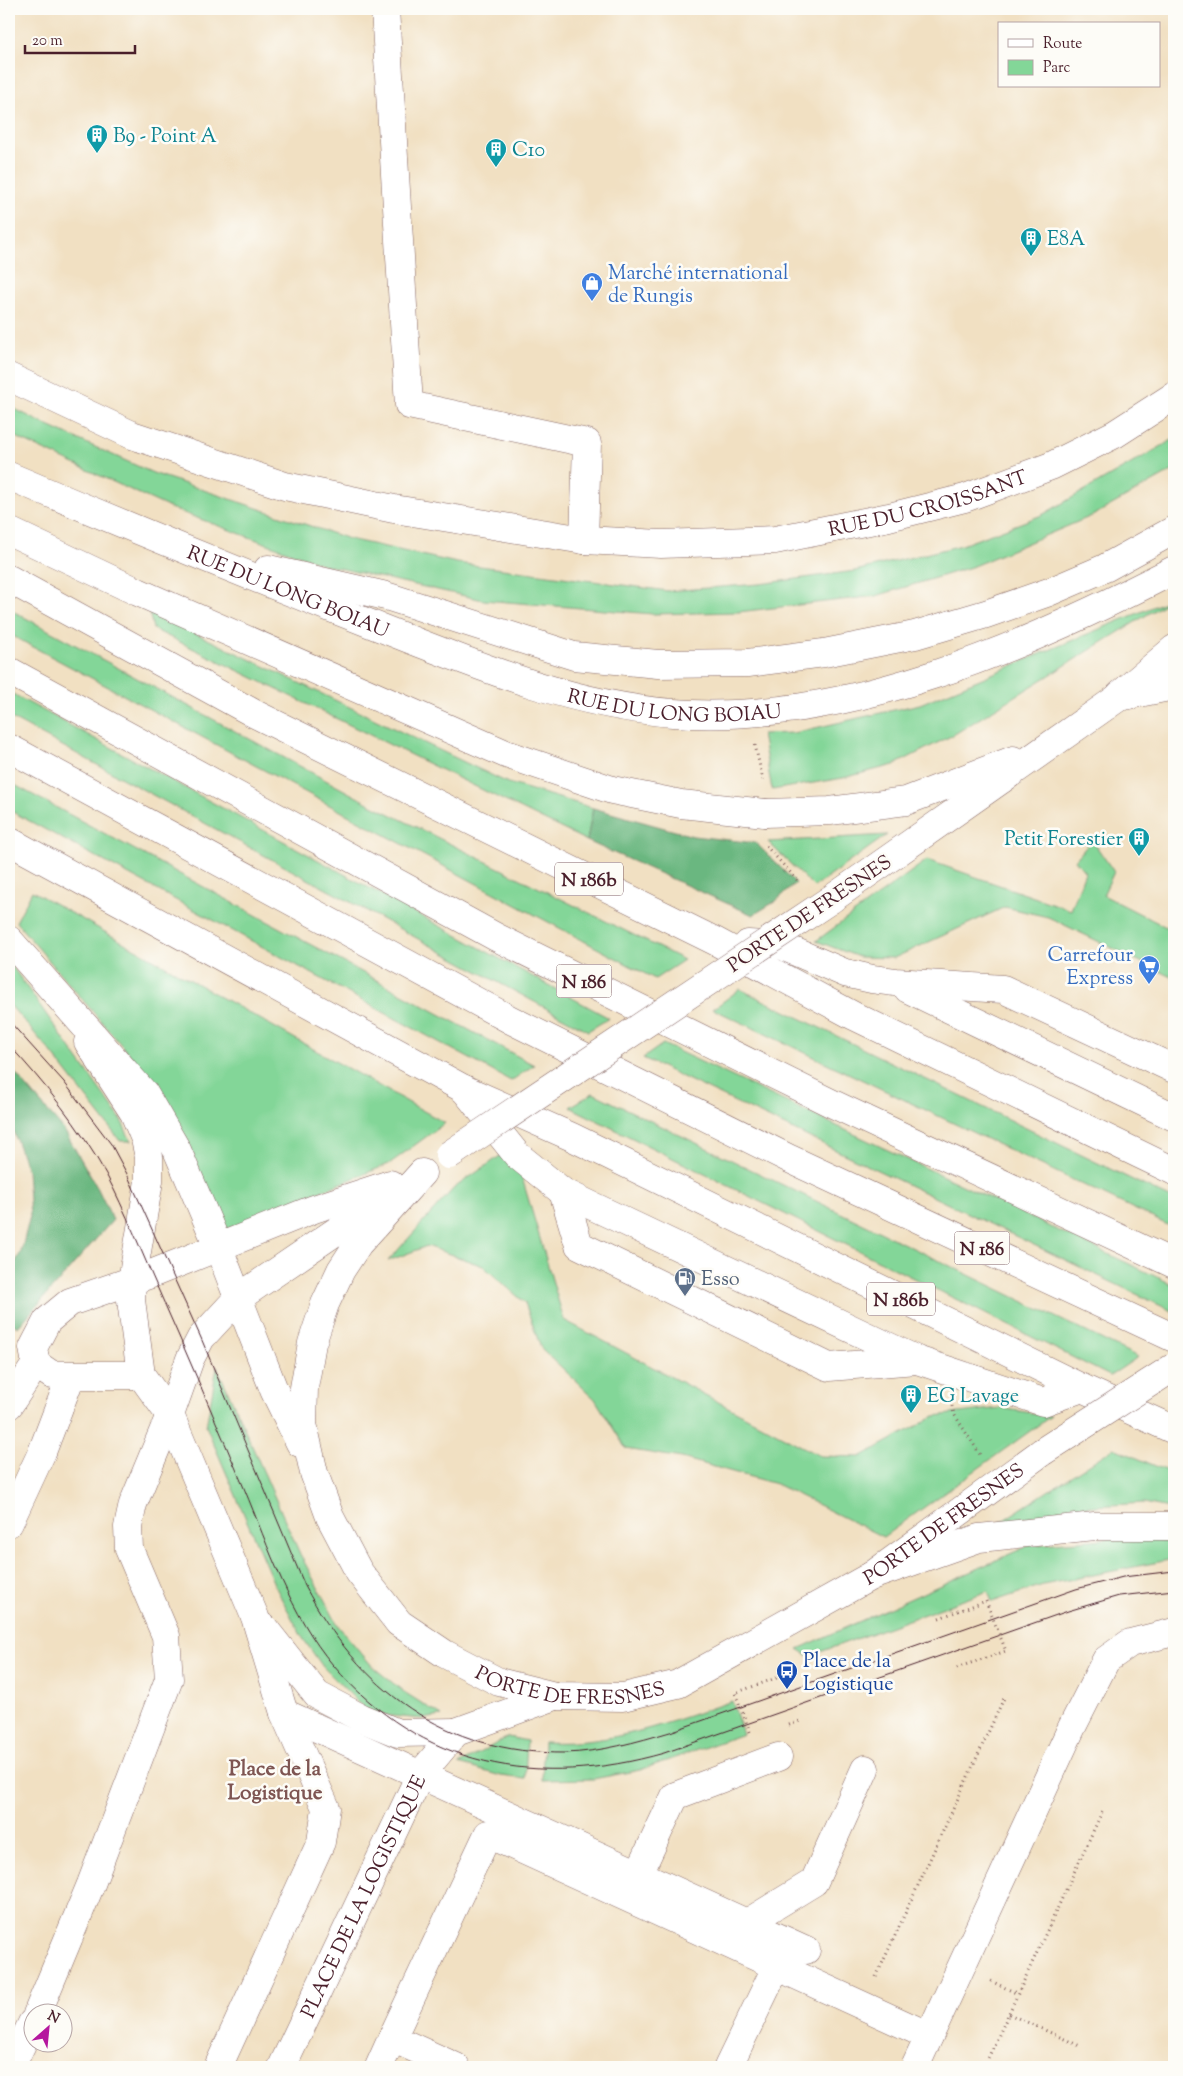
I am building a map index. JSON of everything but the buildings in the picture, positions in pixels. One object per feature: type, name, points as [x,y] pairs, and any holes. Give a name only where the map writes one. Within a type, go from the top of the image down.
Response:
[{"type":"main road","points":[[389,9],[409,406],[587,443],[584,540]]},
{"type":"main road","name":"RUE DU CROISSANT","points":[[9,377],[132,435],[285,486],[394,510],[584,540],[661,544],[775,540],[888,517],[965,498],[1051,466],[1115,434],[1174,396]]},
{"type":"main road","name":"RUE DU LONG BOIAU","points":[[9,476],[174,547],[517,678],[568,695],[624,708],[675,713],[738,713],[803,707],[870,694],[940,672],[1023,641],[1097,610],[1174,570]]},
{"type":"main road","name":"RUE DU LONG BOIAU","points":[[174,547],[386,596],[574,656],[658,664],[748,663],[824,653],[915,635],[986,614],[1049,592],[1105,568],[1174,530]]},
{"type":"main road","points":[[9,531],[147,596],[506,754],[612,790],[681,804],[765,801],[830,811],[906,801],[1052,745]]},
{"type":"main road","name":"N 186b","points":[[9,579],[255,714],[715,941],[854,1016],[1174,1171]]},
{"type":"main road","points":[[1119,696],[1174,649]]},
{"type":"main road","name":"N 186","points":[[9,671],[496,937],[831,1103],[1174,1264]]},
{"type":"main road","name":"PORTE DE FRESNES","points":[[1174,686],[1119,696],[830,900],[422,1173],[358,1244],[341,1270],[325,1304],[312,1343],[304,1388],[303,1424],[314,1473],[330,1517],[359,1572],[399,1623],[445,1654],[499,1682],[555,1696],[623,1697],[678,1684],[871,1576],[1042,1452],[1174,1367]]},
{"type":"main road","name":"N 186","points":[[9,748],[511,1020],[790,1159],[1174,1338]]},
{"type":"main road","name":"N 186b","points":[[9,841],[464,1089],[596,1149],[1082,1388],[1174,1430]]},
{"type":"main road","points":[[9,940],[144,1093],[177,1150],[218,1246],[274,1390],[314,1473]]},
{"type":"main road","points":[[715,941],[782,946],[845,973],[895,982],[1003,988],[1174,1069]]},
{"type":"main road","points":[[895,982],[1174,1118]]},
{"type":"main road","points":[[58,995],[134,1113],[145,1139],[149,1157],[149,1181],[132,1281],[131,1300],[141,1375],[170,1415],[255,1617],[284,1713],[326,1808],[321,1842],[218,2067]]},
{"type":"main road","points":[[464,1089],[517,1155],[564,1192],[917,1360],[1043,1402],[1082,1388]]},
{"type":"main road","points":[[9,1405],[36,1364],[33,1348],[47,1321],[70,1302],[132,1281],[314,1209],[422,1173]]},
{"type":"main road","points":[[41,2004],[91,1884],[168,1679],[166,1636],[129,1549],[128,1527],[133,1504],[170,1415],[190,1359],[201,1338],[238,1298],[422,1173]]},
{"type":"main road","points":[[564,1192],[579,1245],[829,1367],[917,1360]]},
{"type":"main road","points":[[36,1364],[52,1375],[141,1375]]},
{"type":"main road","points":[[9,1523],[42,1452],[71,1376]]},
{"type":"main road","points":[[871,1576],[979,1538],[1095,1526],[1174,1526]]},
{"type":"main road","points":[[255,1617],[317,1695],[361,1718],[398,1733],[456,1732],[555,1696]]},
{"type":"main road","points":[[914,2067],[1077,1717],[1106,1660],[1130,1643],[1174,1632]]},
{"type":"main road","points":[[284,1713],[639,1873],[707,1918],[747,1923],[791,1952],[863,2005],[929,2036]]},
{"type":"main road","name":"PLACE DE LA LOGISTIQUE","points":[[282,2067],[420,1775],[456,1732]]},
{"type":"main road","points":[[639,1873],[675,1796],[778,1758]]},
{"type":"main road","points":[[747,1923],[814,1882],[865,1769]]},
{"type":"main road","points":[[379,2067],[488,1834],[791,1952]]},
{"type":"main road","points":[[728,2067],[791,1952]]},
{"type":"main road","points":[[392,2038],[456,2067]]},
{"type":"main road","points":[[11,2067],[22,2044]]},
{"type":"path","points":[[754,742],[765,801]]},
{"type":"path","points":[[766,846],[804,887]]},
{"type":"path","points":[[954,1414],[984,1462]]},
{"type":"path","points":[[939,1618],[986,1601],[1006,1651],[956,1668]]},
{"type":"path","points":[[753,1739],[735,1692],[782,1676]]},
{"type":"path","points":[[863,2005],[1004,1698]]},
{"type":"path","points":[[784,1727],[800,1721]]},
{"type":"path","points":[[984,2067],[1102,1812]]},
{"type":"path","points":[[1008,2014],[1080,2046]]},
{"type":"green space","points":[[9,406],[48,426],[153,473],[349,539],[457,563],[668,591],[760,584],[855,571],[962,545],[1042,515],[1174,439],[1174,470],[1094,515],[971,567],[876,596],[738,612],[653,614],[483,600],[325,565],[170,508],[9,434]]},
{"type":"green space","points":[[1174,598],[953,735],[894,765],[843,778],[772,790],[762,734],[793,733],[920,704]]},
{"type":"green space","points":[[9,609],[368,803],[684,960],[655,979],[9,634]]},
{"type":"green space","points":[[149,611],[508,783],[593,808],[587,841],[153,629]]},
{"type":"green space","points":[[9,692],[609,1018],[588,1031],[9,717]]},
{"type":"green space","points":[[9,782],[534,1065],[511,1081],[9,810]]},
{"type":"green space","points":[[593,808],[693,836],[756,843],[796,883],[776,901],[753,915],[587,841]]},
{"type":"green space","points":[[887,835],[814,887],[768,842]]},
{"type":"green space","points":[[1092,840],[1114,872],[1103,895],[1174,931],[1174,978],[1048,917],[1005,907],[894,958],[859,957],[816,941],[927,860],[1071,910],[1085,872],[1075,860]]},
{"type":"green space","points":[[32,891],[445,1123],[389,1164],[223,1231],[186,1139],[129,1054],[16,922]]},
{"type":"green space","points":[[9,962],[120,1118],[131,1141],[120,1141],[50,1051],[9,1004]]},
{"type":"green space","points":[[740,989],[1174,1200],[1174,1228],[713,1009]]},
{"type":"green space","points":[[663,1044],[1174,1285],[1174,1312],[643,1058]]},
{"type":"green space","points":[[9,1066],[64,1130],[98,1189],[113,1220],[18,1327],[9,1322],[9,1274],[21,1252],[30,1216],[27,1170],[9,1119]]},
{"type":"green space","points":[[593,1093],[1138,1357],[1110,1376],[570,1107]]},
{"type":"green space","points":[[513,1147],[564,1320],[820,1456],[860,1457],[935,1416],[1000,1408],[1051,1416],[883,1537],[776,1484],[682,1458],[626,1449],[595,1399],[541,1348],[525,1303],[483,1266],[427,1246],[388,1261],[454,1188]]},
{"type":"green space","points":[[217,1367],[300,1554],[339,1627],[373,1667],[404,1692],[442,1716],[423,1719],[382,1715],[365,1709],[323,1667],[302,1637],[274,1584],[206,1426]]},
{"type":"green space","points":[[1114,1448],[1174,1474],[1174,1509],[1144,1503],[1078,1507],[999,1523]]},
{"type":"green space","points":[[1128,1537],[1174,1543],[1174,1559],[1043,1585],[992,1602],[988,1591],[809,1656],[798,1649],[1030,1545]]},
{"type":"green space","points":[[732,1701],[743,1734],[640,1770],[593,1779],[542,1780],[544,1742],[593,1740],[640,1731]]},
{"type":"green space","points":[[508,1737],[527,1741],[525,1779],[501,1776],[459,1764]]},
{"type":"tram line","points":[[9,1021],[64,1082],[111,1144],[127,1174],[201,1338],[305,1586],[327,1623],[352,1656],[379,1684],[410,1708],[444,1728],[481,1742],[522,1750],[565,1753],[592,1751],[618,1746],[670,1732],[1076,1589],[1123,1577],[1174,1571]]},
{"type":"tram line","points":[[9,1045],[61,1106],[106,1174],[127,1217],[191,1364],[282,1580],[304,1624],[333,1665],[367,1700],[404,1727],[443,1748],[484,1761],[527,1768],[572,1769],[617,1764],[664,1753],[1068,1611],[1119,1596],[1174,1590]]},
{"type":"place","name":"B9 - Point A","points":[[97,154]]},
{"type":"place","name":"C10","points":[[496,168]]},
{"type":"place","name":"E8A","points":[[1031,257]]},
{"type":"place","name":"Marché international de Rungis","points":[[592,302]]},
{"type":"place","name":"Petit Forestier","points":[[1139,857]]},
{"type":"place","name":"Carrefour Express","points":[[1149,985]]},
{"type":"place","name":"Esso","points":[[685,1297]]},
{"type":"place","name":"EG Lavage","points":[[911,1414]]},
{"type":"place","name":"Place de la Logistique","points":[[787,1690]]},
{"type":"district","name":"Place de la Logistique","points":[[275,1780]]}]
